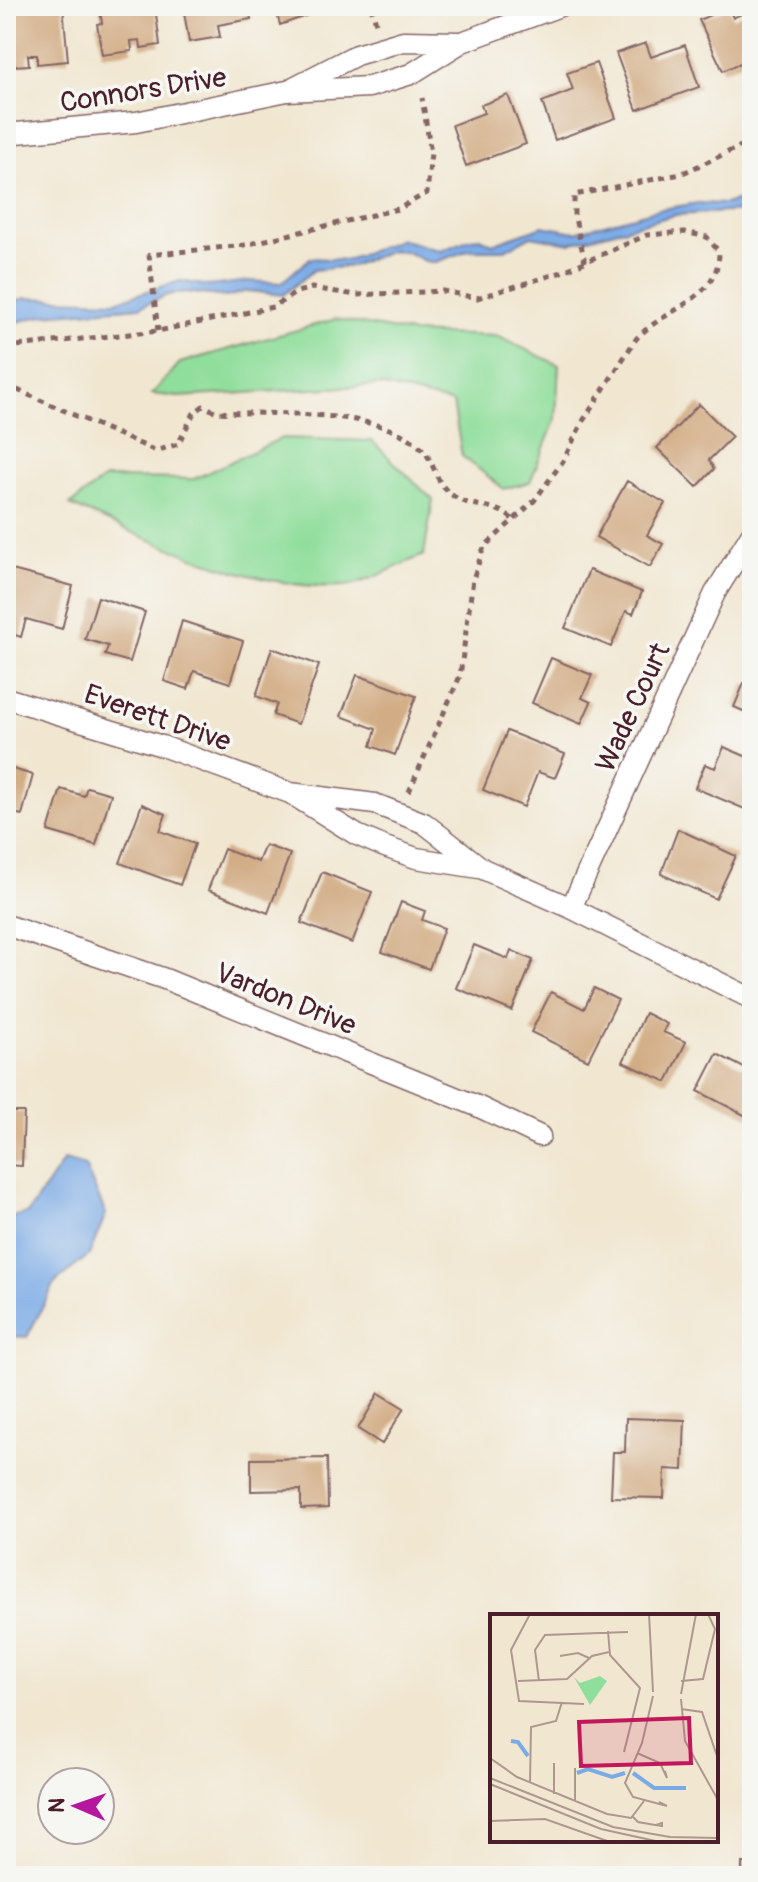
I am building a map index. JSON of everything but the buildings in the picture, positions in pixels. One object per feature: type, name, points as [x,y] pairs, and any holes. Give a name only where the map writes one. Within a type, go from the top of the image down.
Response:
[{"type":"street","name":"Connors Drive","points":[[6,134],[136,122],[287,91],[369,87],[411,74],[462,42],[560,6]]},
{"type":"street","name":"Connors Drive","points":[[287,91],[356,55],[403,41],[462,42]]},
{"type":"street","name":"Wade Court","points":[[571,908],[715,593],[752,533]]},
{"type":"street","name":"Everett Drive","points":[[6,698],[162,746],[290,793],[357,835],[385,847],[416,858],[483,869]]},
{"type":"street","name":"Everett Drive","points":[[290,793],[375,804],[424,823],[483,869],[571,908],[752,999]]},
{"type":"street","name":"Vardon Drive","points":[[6,925],[165,979],[477,1106],[540,1136]]},
{"type":"path","points":[[371,6],[379,31]]},
{"type":"path","points":[[158,331],[149,255],[245,245],[398,209],[420,200],[427,193],[432,173],[422,98]]},
{"type":"path","points":[[585,262],[574,214],[574,195],[681,174],[752,141]]},
{"type":"path","points":[[6,347],[158,331],[273,307],[297,292],[312,288],[356,295],[443,291],[477,298],[526,285],[585,262],[624,242],[666,231],[707,237],[719,252],[713,277],[688,304],[646,327],[583,421],[563,461],[534,501],[484,547],[473,579],[460,676],[400,813]]},
{"type":"path","points":[[6,385],[156,451],[178,444],[194,413],[203,406],[217,412],[351,420],[385,426],[426,452],[435,478],[455,498],[501,509],[512,519]]},
{"type":"green space","points":[[336,319],[411,333],[497,336],[559,365],[556,418],[530,482],[504,489],[462,456],[453,403],[380,385],[178,397],[152,394],[180,363]]},
{"type":"green space","points":[[282,438],[372,441],[433,500],[424,555],[353,584],[310,586],[275,581],[204,561],[70,505],[105,478],[194,479]]},
{"type":"water","points":[[752,197],[752,209],[675,215],[570,243],[531,236],[505,250],[469,250],[436,262],[427,262],[407,252],[391,251],[351,266],[314,270],[283,295],[247,291],[227,297],[185,292],[167,295],[140,307],[44,315],[6,325],[6,304],[26,298],[116,301],[180,281],[209,286],[249,281],[281,283],[310,258],[347,260],[401,239],[441,251],[470,239],[481,238],[492,244],[543,226],[575,232],[656,210],[698,203],[724,204]]},
{"type":"water","points":[[64,1160],[85,1166],[106,1214],[89,1255],[55,1283],[27,1337],[6,1336],[6,1218],[28,1213]]}]
